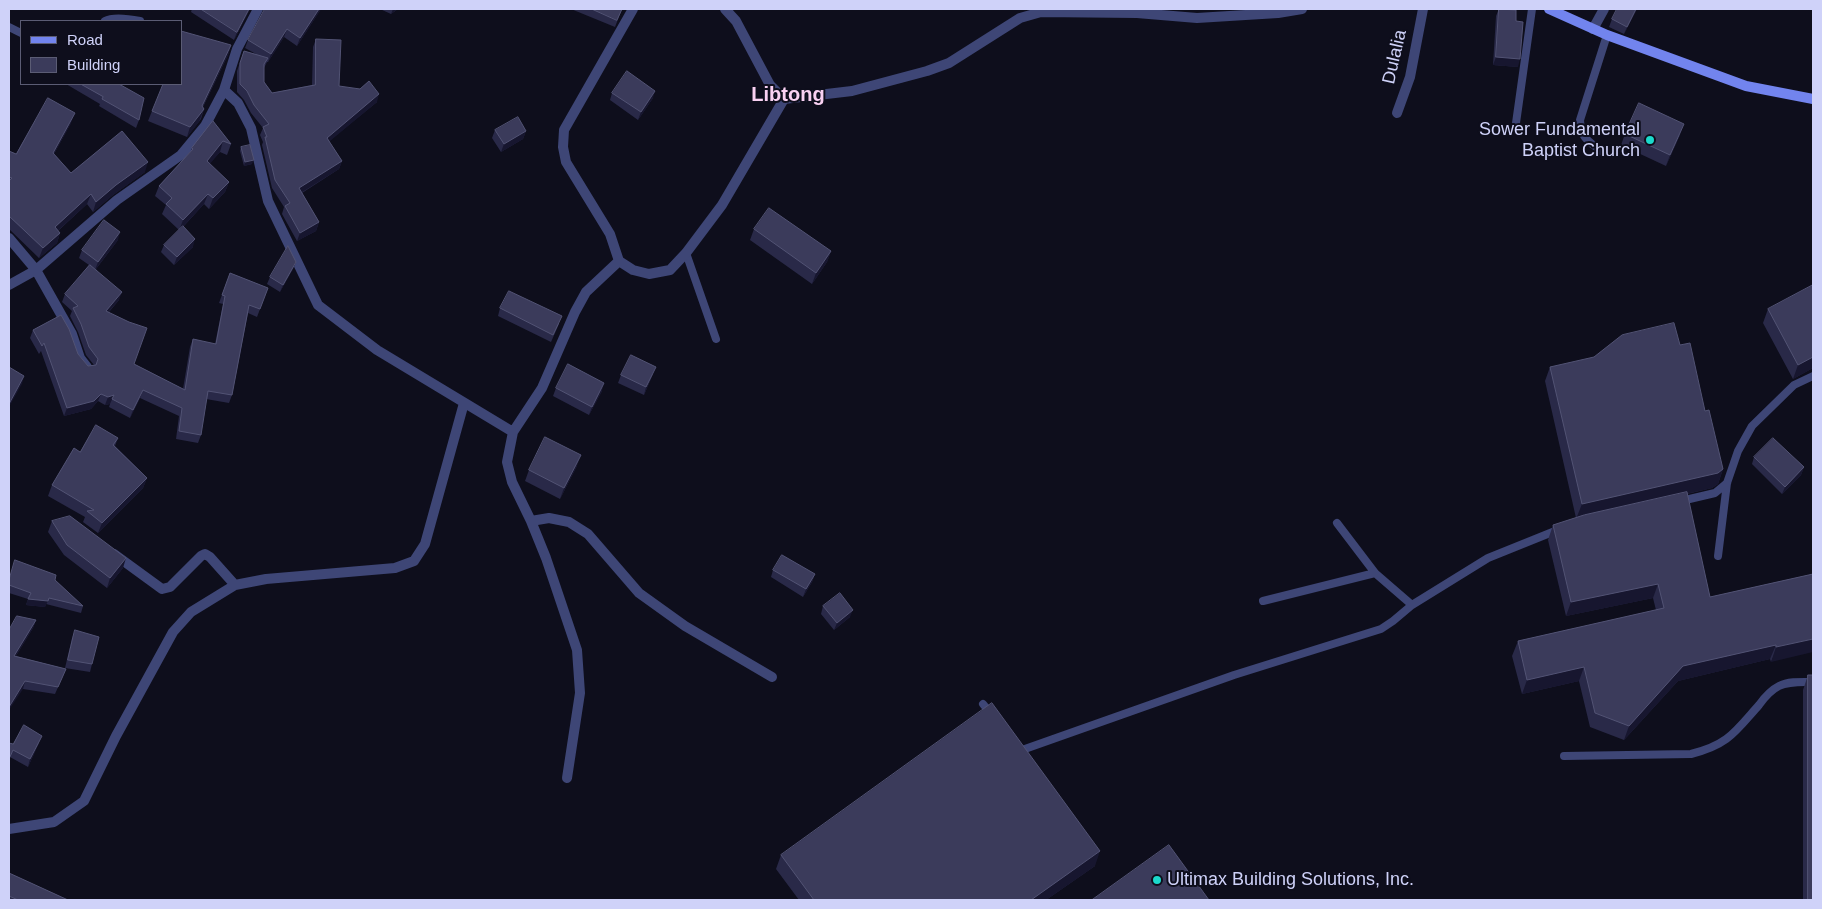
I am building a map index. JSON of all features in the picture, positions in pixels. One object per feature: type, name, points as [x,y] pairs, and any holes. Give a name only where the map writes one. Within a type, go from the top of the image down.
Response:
[{"type":"main road","points":[[1549,9],[1607,35],[1746,86],[1813,100]]},
{"type":"street","points":[[9,285],[36,270],[117,200],[181,155],[205,126],[224,90],[233,47],[258,9]]},
{"type":"street","points":[[632,9],[564,130],[563,147],[566,162],[610,234],[619,261],[634,270],[649,274],[670,270],[686,252],[722,205],[784,99]]},
{"type":"street","points":[[725,9],[736,21],[770,85],[784,99]]},
{"type":"street","points":[[784,99],[852,91],[927,71],[949,63],[1020,18],[1041,12],[1195,13],[1302,9]]},
{"type":"street","name":"Dulalia","points":[[1396,113],[1410,78],[1422,9]]},
{"type":"street","points":[[1593,28],[1604,9]]},
{"type":"street","points":[[224,90],[238,102],[251,128],[268,201],[318,305],[377,350],[512,432]]},
{"type":"street","points":[[9,238],[36,270],[72,334],[80,358],[88,368]]},
{"type":"street","points":[[567,778],[580,692],[577,650],[546,558],[532,521],[512,482],[507,462],[512,432],[542,388],[575,312],[586,292],[619,261]]},
{"type":"street","points":[[9,829],[54,822],[84,801],[116,736],[173,632],[191,612],[235,584],[266,579],[395,568],[414,561],[425,544],[432,524],[464,403]]},
{"type":"street","points":[[532,521],[549,518],[568,522],[588,534],[639,593],[685,626],[772,677]]},
{"type":"street","points":[[108,549],[162,589],[170,587],[204,554],[210,557],[235,584]]},
{"type":"lane","points":[[1516,123],[1532,9]]},
{"type":"lane","points":[[106,20],[134,20]]},
{"type":"lane","points":[[1601,151],[1584,138],[1580,120],[1607,35]]},
{"type":"lane","points":[[686,252],[716,339]]},
{"type":"lane","points":[[1718,556],[1726,483],[1738,451],[1752,426],[1794,385],[1813,376]]},
{"type":"lane","points":[[1677,502],[1715,493],[1726,483]]},
{"type":"lane","points":[[1337,523],[1375,573],[1412,605]]},
{"type":"lane","points":[[1028,758],[1019,747],[1234,675],[1381,629],[1412,605],[1488,558],[1564,527]]},
{"type":"lane","points":[[1263,602],[1375,573]]},
{"type":"lane","points":[[1564,756],[1691,754],[1706,750],[1722,743],[1734,733],[1777,687],[1790,682],[1813,682]]},
{"type":"lane","points":[[983,704],[1000,724]]},
{"type":"building","points":[[201,9],[249,9],[237,32]]},
{"type":"building","points":[[265,9],[319,9],[300,38],[287,29],[271,54],[248,40]]},
{"type":"building","points":[[592,9],[622,9],[617,20]]},
{"type":"building","points":[[1499,9],[1516,10],[1516,21],[1523,22],[1520,59],[1496,57]]},
{"type":"building","points":[[1617,9],[1636,9],[1627,27],[1612,19]]},
{"type":"building","points":[[182,31],[231,45],[202,106],[204,109],[190,127],[152,111],[163,85],[182,85]]},
{"type":"building","points":[[316,39],[341,40],[339,86],[360,89],[369,81],[379,94],[327,138],[342,161],[299,188],[319,222],[300,233],[285,206],[290,203],[275,180],[265,137],[267,137],[263,127],[269,124],[254,105],[247,91],[240,84],[240,63],[244,51],[268,58],[264,64],[264,82],[272,93],[315,85]]},
{"type":"building","points":[[627,71],[655,91],[641,112],[612,93]]},
{"type":"building","points":[[83,85],[121,85],[144,98],[139,120],[102,99],[103,97]]},
{"type":"building","points":[[48,98],[75,113],[53,153],[71,173],[122,131],[148,162],[96,202],[91,194],[55,227],[60,233],[43,248],[9,216],[9,181],[12,178],[9,177],[9,151],[16,154]]},
{"type":"building","name":"Sower Fundamental Baptist Church","points":[[1639,103],[1684,124],[1670,155],[1625,134]]},
{"type":"building","points":[[518,117],[526,131],[504,144],[495,130]]},
{"type":"building","points":[[213,121],[231,144],[223,141],[207,161],[229,182],[213,198],[208,194],[183,220],[166,204],[172,198],[159,186],[193,149]]},
{"type":"building","points":[[250,145],[254,160],[245,162],[241,147]]},
{"type":"building","points":[[769,208],[831,251],[816,273],[754,229]]},
{"type":"building","points":[[104,220],[120,232],[98,262],[82,250]]},
{"type":"building","points":[[183,226],[195,239],[177,257],[164,245]]},
{"type":"building","points":[[288,246],[296,262],[283,285],[270,277]]},
{"type":"building","points":[[90,265],[122,292],[106,311],[147,328],[134,364],[185,390],[193,339],[216,344],[225,296],[222,295],[230,273],[268,288],[260,309],[249,305],[232,395],[208,391],[201,435],[179,431],[182,408],[143,390],[133,410],[112,399],[114,395],[108,397],[101,394],[94,401],[67,408],[44,343],[42,346],[33,330],[61,315],[69,329],[78,354],[88,366],[96,365],[98,359],[89,347],[73,308],[78,306],[65,294]]},
{"type":"building","points":[[1813,285],[1813,357],[1798,365],[1768,309]]},
{"type":"building","points":[[509,291],[562,316],[553,335],[500,308]]},
{"type":"building","points":[[1674,323],[1680,345],[1690,343],[1705,411],[1709,410],[1723,469],[1718,473],[1582,504],[1550,367],[1594,357],[1622,335]]},
{"type":"building","points":[[631,355],[656,367],[646,387],[621,375]]},
{"type":"building","points":[[568,364],[604,383],[592,407],[556,388]]},
{"type":"building","points":[[9,367],[24,376],[9,404]]},
{"type":"building","points":[[96,425],[118,438],[113,445],[147,478],[102,523],[87,511],[94,510],[52,485],[74,448],[80,452]]},
{"type":"building","points":[[545,437],[581,455],[564,488],[529,470]]},
{"type":"building","points":[[1773,438],[1804,467],[1785,487],[1754,457]]},
{"type":"building","points":[[1687,492],[1710,597],[1813,574],[1813,639],[1776,647],[1776,645],[1683,666],[1629,726],[1595,713],[1584,667],[1527,680],[1518,641],[1664,608],[1658,584],[1571,602],[1553,525],[1584,515]]},
{"type":"building","points":[[70,516],[126,558],[110,578],[67,545],[52,521]]},
{"type":"building","points":[[782,555],[815,574],[806,589],[773,570]]},
{"type":"building","points":[[15,560],[56,575],[55,580],[83,606],[49,598],[48,601],[28,599],[31,593],[9,585]]},
{"type":"building","points":[[840,593],[853,610],[837,623],[823,606]]},
{"type":"building","points":[[17,616],[36,620],[14,656],[66,669],[58,687],[25,681],[9,707],[9,630]]},
{"type":"building","points":[[75,630],[99,637],[92,664],[68,660]]},
{"type":"building","points":[[1808,675],[1813,675],[1813,900],[1808,900]]},
{"type":"building","points":[[992,703],[1100,851],[1031,900],[814,900],[781,855]]},
{"type":"building","points":[[24,725],[42,736],[30,759],[13,750],[9,759],[9,743],[13,744]]},
{"type":"building","points":[[1169,845],[1209,900],[1092,900]]},
{"type":"building","points":[[9,873],[68,900],[18,900],[9,896]]},
{"type":"place","name":"Sower Fundamental Baptist Church","points":[[1650,140]]},
{"type":"place","name":"Ultimax Building Solutions, Inc.","points":[[1157,880]]},
{"type":"district","name":"Libtong","points":[[788,95]]}]
